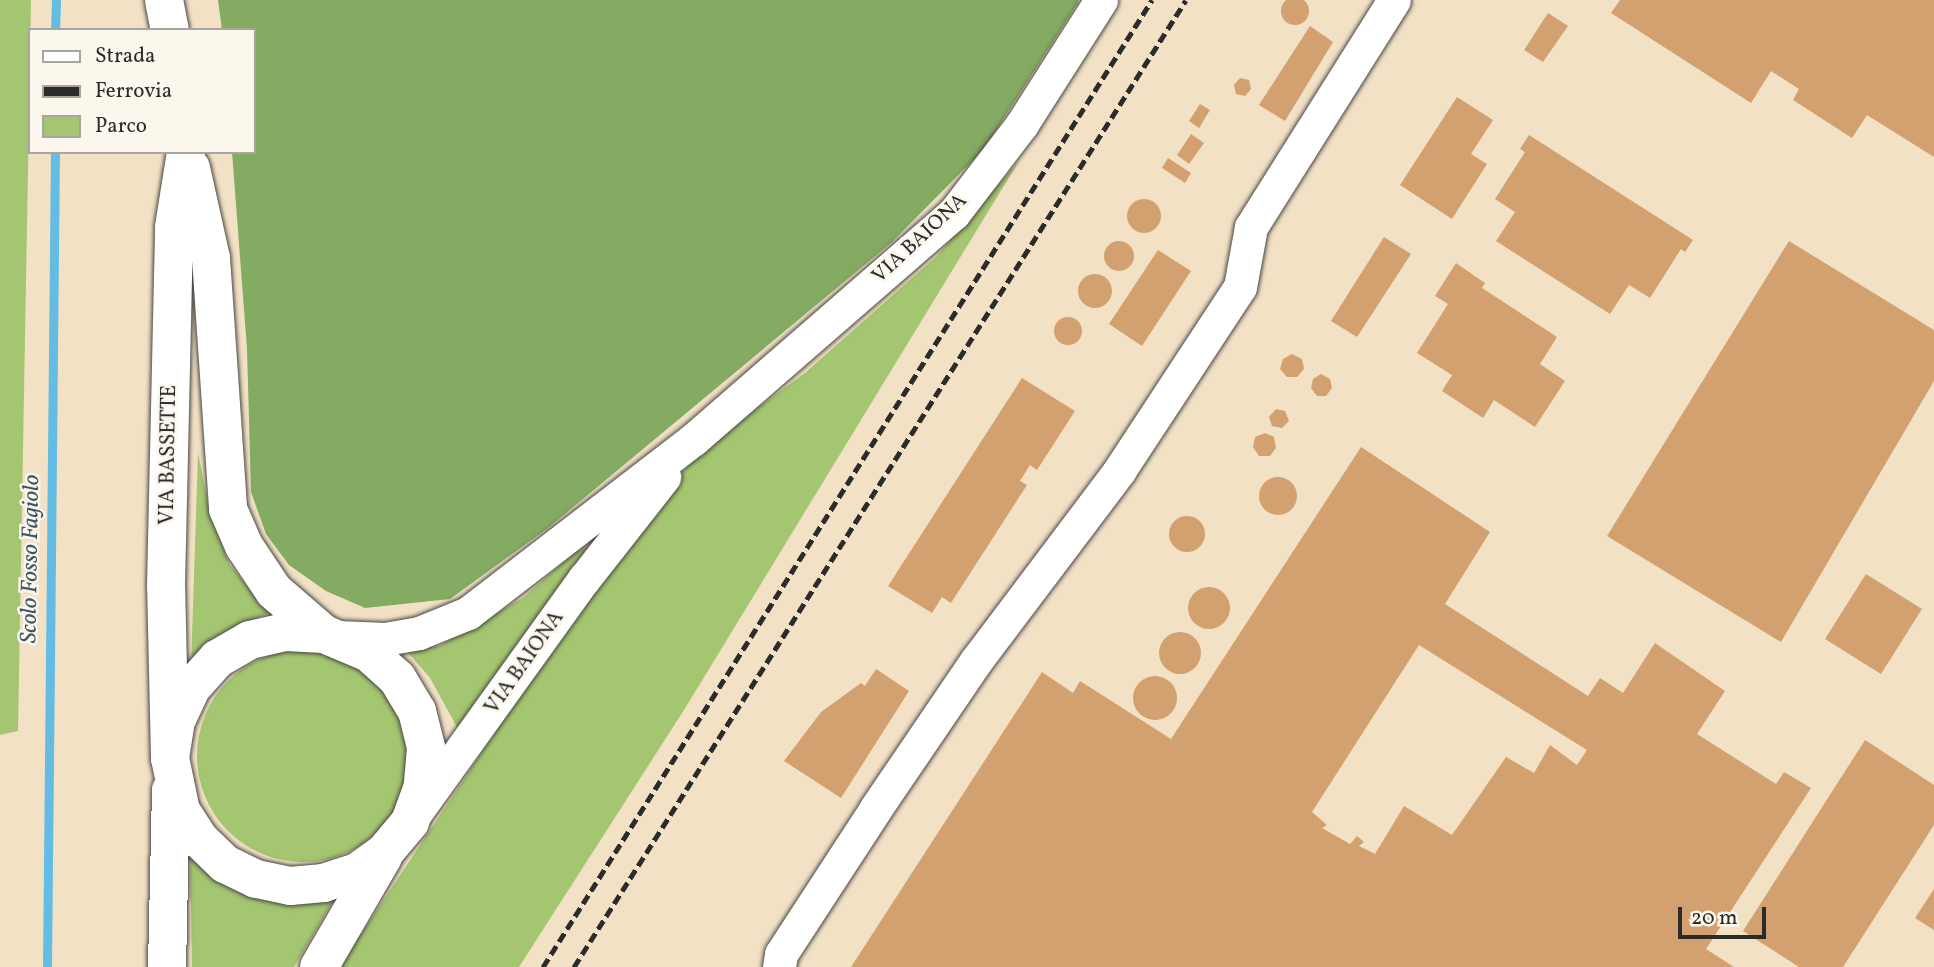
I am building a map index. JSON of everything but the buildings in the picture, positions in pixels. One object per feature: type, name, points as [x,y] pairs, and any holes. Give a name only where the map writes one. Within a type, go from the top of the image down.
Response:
[{"type":"main road","points":[[164,0],[170,28]]},
{"type":"main road","name":"VIA BASSETTE","points":[[187,154],[211,258],[228,509],[244,546],[274,591],[329,635],[378,661],[397,678],[417,711],[426,748],[423,786],[410,822],[385,852]]},
{"type":"main road","name":"VIA BASSETTE","points":[[171,768],[166,586],[174,228],[187,154]]},
{"type":"main road","points":[[167,967],[171,768],[176,721],[192,687],[217,659],[250,640],[286,632],[329,635]]},
{"type":"main road","points":[[171,768],[181,811],[200,840],[225,864],[256,879],[290,886],[324,883],[357,872],[385,852]]},
{"type":"main road","points":[[319,967],[385,852]]},
{"type":"street","name":"VIA BAIONA","points":[[329,635],[385,639],[419,633],[468,613],[694,439],[954,213],[1022,124],[1101,0]]},
{"type":"street","points":[[779,967],[781,954],[876,807],[976,661],[1119,471],[1240,287],[1251,227],[1394,0]]},
{"type":"street","name":"VIA BAIONA","points":[[410,822],[584,579],[694,439]]},
{"type":"green space","points":[[0,0],[31,0],[31,28],[28,28],[18,731],[0,735]]},
{"type":"green space","points":[[218,0],[1079,1],[984,149],[892,242],[548,528],[450,599],[365,608],[326,591],[289,565],[266,534],[251,492],[247,349],[232,154],[256,154],[256,28],[222,28]]},
{"type":"green space","points":[[1019,161],[684,710],[519,967],[339,967],[552,647],[698,452],[805,373],[936,257]]},
{"type":"green space","points":[[198,453],[211,518],[230,565],[269,613],[236,626],[209,645],[191,667]]},
{"type":"green space","points":[[589,547],[458,729],[430,678],[404,648],[439,646],[523,598],[575,552]]},
{"type":"green space","points":[[303,650],[344,658],[378,681],[401,715],[409,756],[401,797],[378,831],[344,854],[303,862],[262,854],[228,831],[205,797],[197,756],[205,715],[228,681],[262,658]]},
{"type":"green space","points":[[190,844],[337,894],[294,967],[192,967]]},
{"type":"waterway","name":"Scolo Fosso Fagiolo","points":[[55,28],[56,0]]},
{"type":"waterway","name":"Scolo Fosso Fagiolo","points":[[47,967],[55,154]]},
{"type":"railway","points":[[543,967],[1152,0]]},
{"type":"railway","points":[[574,967],[1186,0]]}]
